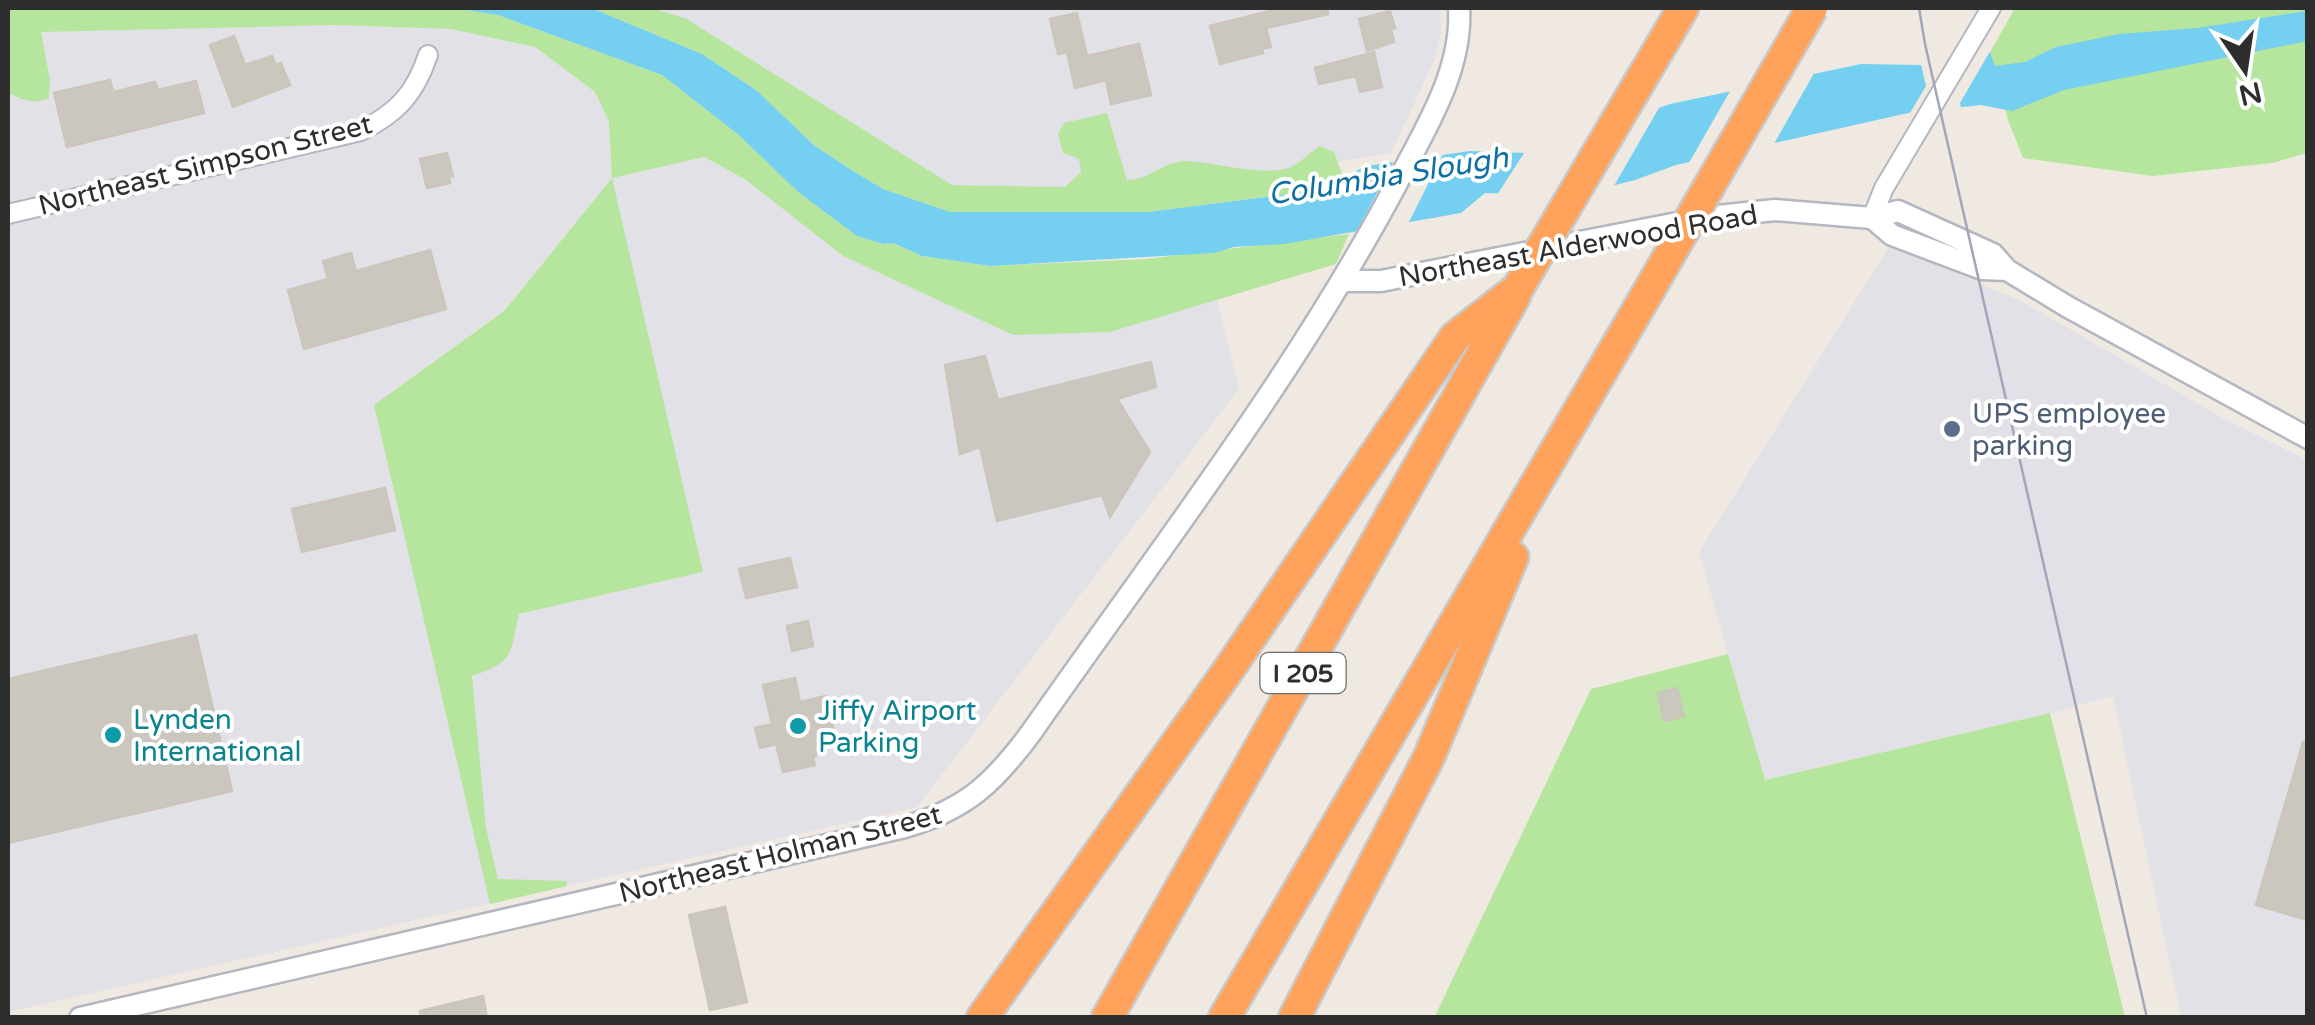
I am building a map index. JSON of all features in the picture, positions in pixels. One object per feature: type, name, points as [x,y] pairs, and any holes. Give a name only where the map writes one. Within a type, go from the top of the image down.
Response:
[{"type":"highway","points":[[1224,1018],[1812,8]]},
{"type":"highway","name":"I 205","points":[[1107,1018],[1499,328],[1518,288],[1676,20]]},
{"type":"highway","points":[[982,1018],[1217,687],[1455,337],[1518,288]]},
{"type":"highway","points":[[1294,1018],[1429,757],[1561,444]]},
{"type":"street","name":"Northeast Holman Street","points":[[80,1018],[904,828],[952,811],[992,781],[1034,730],[1275,390],[1344,281],[1445,85],[1458,38],[1459,8]]},
{"type":"street","points":[[1872,218],[1884,188],[1990,8]]},
{"type":"street","name":"Northeast Simpson Street","points":[[8,214],[361,131],[388,117],[409,98],[428,55]]},
{"type":"street","name":"Northeast Alderwood Road","points":[[1344,281],[1382,282],[1754,211],[1806,210],[1872,218],[1892,236],[1982,269],[2007,270],[2186,374],[2308,438]]},
{"type":"shaded area","points":[[651,8],[1440,8],[1441,31],[1435,59],[1391,153],[1267,173],[1099,190],[951,185],[685,18]]},
{"type":"shaded area","points":[[335,25],[451,29],[535,47],[595,92],[609,122],[612,177],[703,157],[746,180],[843,256],[1013,335],[1110,332],[1217,299],[1239,389],[917,807],[8,1012],[8,92],[17,98],[50,80],[40,32]],"holes":[[[611,179],[703,572],[428,635],[374,405],[503,311]]]},
{"type":"shaded area","points":[[1890,245],[2023,302],[2226,420],[2307,460],[2307,1017],[2181,1017],[2113,696],[1764,780],[1699,552]]},
{"type":"green space","points":[[8,8],[453,8],[498,15],[662,75],[740,136],[798,192],[857,236],[893,243],[922,256],[990,266],[1147,259],[1349,234],[1336,264],[1110,332],[1013,335],[843,256],[746,180],[704,157],[612,178],[609,122],[595,92],[535,47],[451,29],[335,25],[41,32],[50,80],[49,98],[33,101],[8,92]]},
{"type":"green space","points":[[591,8],[651,8],[685,18],[952,185],[1065,187],[1081,172],[1079,159],[1063,153],[1058,134],[1064,123],[1107,113],[1127,180],[1185,161],[1257,170],[1284,169],[1320,146],[1334,152],[1344,179],[1320,189],[1148,212],[949,212],[883,189],[853,171],[815,146],[756,90],[702,54]]},
{"type":"green space","points":[[2015,8],[2307,8],[2307,153],[2272,163],[2153,176],[2023,158],[2008,120],[1990,52]]},
{"type":"green space","points":[[612,178],[703,572],[519,614],[504,661],[472,676],[486,828],[498,879],[566,881],[567,886],[490,904],[374,405],[504,311]]},
{"type":"green space","points":[[1728,654],[1765,780],[2050,713],[2125,1017],[1434,1018],[1591,689]]},
{"type":"water","name":"Columbia Slough","points":[[453,8],[591,8],[702,54],[756,90],[815,146],[853,171],[883,189],[950,212],[1148,212],[1320,189],[1366,166],[1470,151],[1527,153],[1670,104],[1861,64],[1921,65],[1990,52],[1995,66],[2025,62],[2056,47],[2119,34],[2197,28],[2307,11],[2308,41],[2064,90],[2012,111],[1981,105],[1908,113],[1676,165],[1572,196],[1485,193],[1461,213],[1214,253],[990,266],[922,256],[893,243],[857,236],[798,192],[740,136],[662,75],[498,15]]},
{"type":"pier","points":[[1992,48],[1960,103],[1962,112],[1907,118],[1926,86],[1920,60]]},
{"type":"pier","points":[[1817,68],[1771,149],[1686,168],[1733,86]]},
{"type":"pier","points":[[1663,101],[1611,191],[1573,201],[1495,198],[1528,147]]},
{"type":"pier","points":[[1445,150],[1405,230],[1353,238],[1396,157]]},
{"type":"building","points":[[1282,8],[1327,8],[1328,14],[1266,28],[1271,47],[1262,49],[1263,53],[1220,64],[1210,26]]},
{"type":"building","points":[[1390,11],[1394,42],[1367,51],[1359,19]]},
{"type":"building","points":[[1077,13],[1087,56],[1139,44],[1151,95],[1111,104],[1106,80],[1075,88],[1067,52],[1058,54],[1050,19]]},
{"type":"building","points":[[234,36],[245,65],[272,56],[276,65],[281,63],[290,85],[233,107],[210,45]]},
{"type":"building","points":[[1374,52],[1382,87],[1360,92],[1356,76],[1319,84],[1315,68]]},
{"type":"building","points":[[110,80],[113,92],[155,82],[158,90],[196,81],[204,113],[67,147],[54,93]]},
{"type":"building","points":[[447,153],[453,176],[449,177],[450,183],[427,188],[420,159]]},
{"type":"building","points":[[430,250],[446,309],[304,349],[288,290],[328,279],[323,261],[351,253],[356,271]]},
{"type":"building","points":[[985,356],[998,400],[1151,362],[1156,387],[1117,399],[1150,452],[1110,517],[1102,495],[997,521],[980,447],[960,454],[945,365]]},
{"type":"building","points":[[385,488],[395,530],[302,552],[292,509]]},
{"type":"building","points":[[790,558],[797,587],[746,598],[739,569]]},
{"type":"building","points":[[808,621],[813,646],[792,651],[787,626]]},
{"type":"building","name":"Lynden International","points":[[196,635],[232,791],[8,843],[8,679]]},
{"type":"building","name":"Jiffy Airport Parking","points":[[795,678],[800,702],[826,696],[836,739],[824,742],[813,759],[815,765],[783,772],[776,744],[760,748],[755,728],[772,724],[763,685]]},
{"type":"building","points":[[1677,688],[1684,716],[1664,721],[1658,693]]},
{"type":"building","points":[[2303,742],[2308,743],[2308,920],[2256,905]]},
{"type":"building","points":[[725,907],[747,1002],[710,1010],[689,915]]},
{"type":"building","points":[[483,996],[487,1018],[421,1018],[420,1011]]},
{"type":"tram line","points":[[1919,8],[2147,1018]]},
{"type":"place","name":"UPS employee parking","points":[[1952,429]]},
{"type":"place","name":"Jiffy Airport Parking","points":[[798,726]]},
{"type":"place","name":"Lynden International","points":[[113,735]]}]
